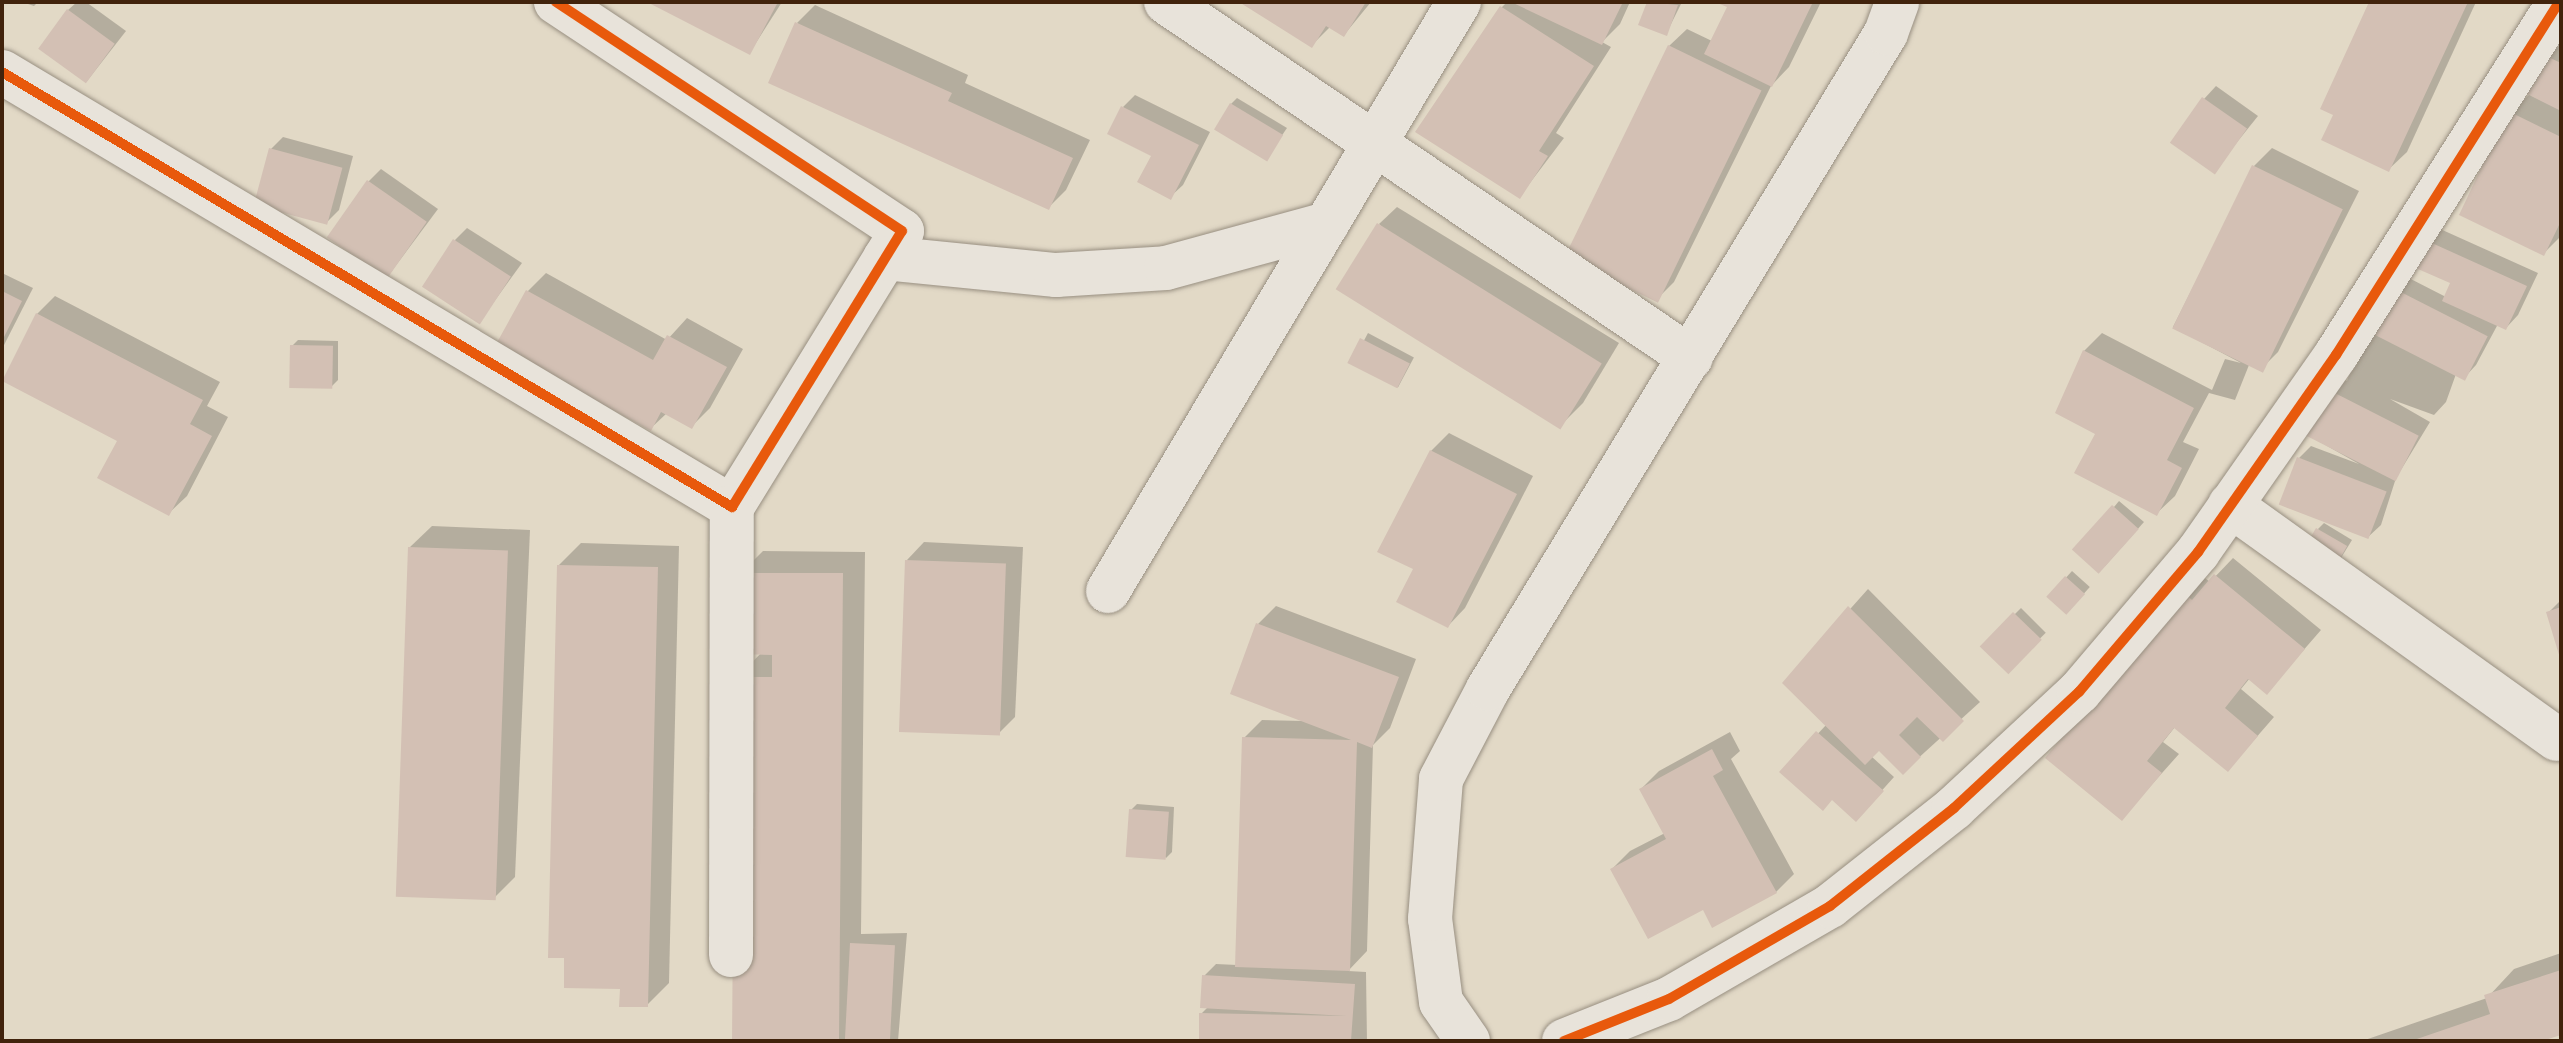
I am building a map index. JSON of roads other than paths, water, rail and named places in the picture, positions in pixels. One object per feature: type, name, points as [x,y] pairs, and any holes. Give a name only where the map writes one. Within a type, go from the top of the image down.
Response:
[{"type":"street","points":[[556,2],[902,231],[732,507],[731,955]]},
{"type":"street","points":[[1166,2],[1376,141],[1691,358]]},
{"type":"street","points":[[1108,591],[1459,2]]},
{"type":"street","points":[[1468,1041],[1441,1002],[1430,919],[1441,779],[1488,689],[1886,33],[1897,2]]},
{"type":"street","points":[[1564,1041],[1669,999],[1830,906],[1954,808],[2079,692],[2230,505],[2336,355],[2559,2]]},
{"type":"street","points":[[2,72],[732,507]]},
{"type":"street","points":[[885,258],[1056,275],[1166,268],[1327,224]]},
{"type":"street","points":[[2230,505],[2548,741]]},
{"type":"street","points":[[1437,1041],[1439,983]]}]
